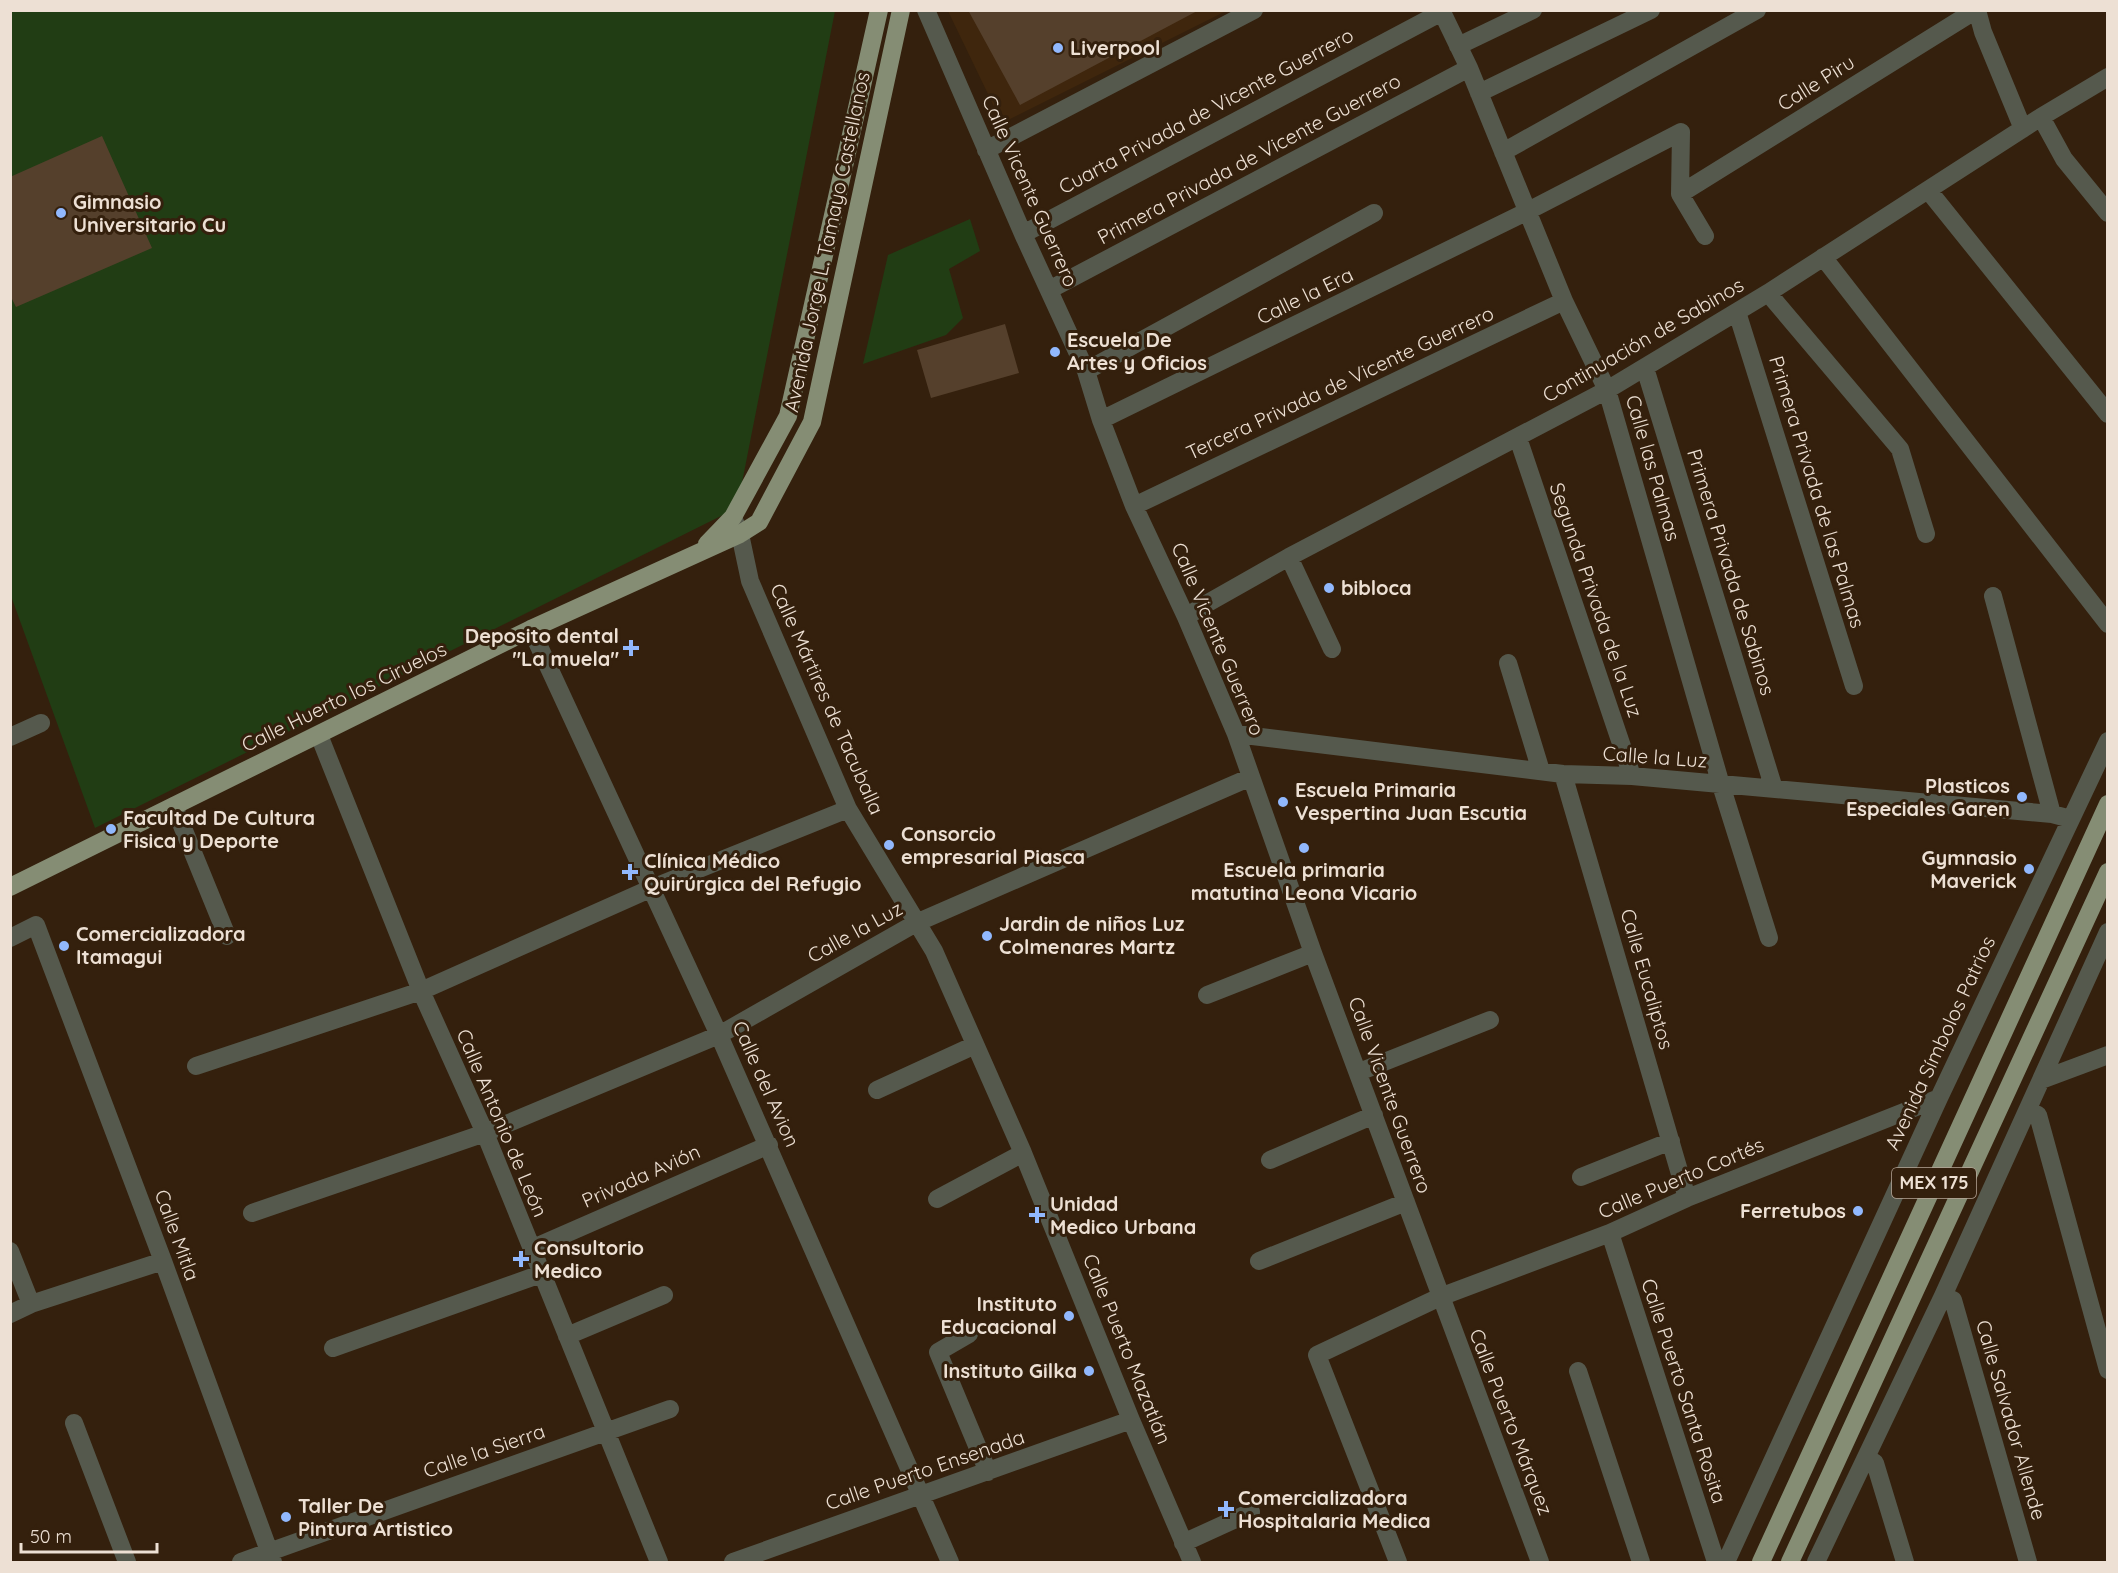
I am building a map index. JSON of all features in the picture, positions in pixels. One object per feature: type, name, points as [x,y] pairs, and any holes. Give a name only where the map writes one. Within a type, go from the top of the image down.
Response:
[{"type":"main road","name":"Avenida Jorge L. Tamayo Castellanos","points":[[736,526],[788,416],[879,10]]},
{"type":"main road","name":"Avenida Jorge L. Tamayo Castellanos","points":[[736,526],[759,522],[812,422],[901,10]]},
{"type":"main road","name":"Calle Huerto los Ciruelos","points":[[10,887],[531,629],[699,551],[736,526]]},
{"type":"main road","name":"MEX 175","points":[[1761,1563],[2108,804]]},
{"type":"main road","name":"MEX 175","points":[[1790,1563],[2108,872]]},
{"type":"street","name":"Calle Vicente Guerrero","points":[[926,10],[1023,234],[1086,371],[1101,420],[1134,506],[1186,617],[1236,734],[1313,953],[1359,1072],[1440,1297]]},
{"type":"street","points":[[1458,46],[1533,10]]},
{"type":"street","points":[[1479,93],[1651,10]]},
{"type":"street","points":[[1503,152],[1757,10]]},
{"type":"street","points":[[1976,10],[2023,129]]},
{"type":"street","name":"Calle Piru","points":[[1680,194],[1976,10]]},
{"type":"street","points":[[986,150],[1250,11]]},
{"type":"street","name":"Calle las Palmas","points":[[1441,11],[1469,68],[1564,301],[1608,390],[1721,784],[1769,938]]},
{"type":"street","name":"Cuarta Privada de Vicente Guerrero","points":[[1023,234],[1441,11]]},
{"type":"street","name":"Primera Privada de Vicente Guerrero","points":[[1049,290],[1469,68]]},
{"type":"street","name":"Continuación de Sabinos","points":[[1186,617],[1206,603],[1289,557],[1608,390],[1768,293],[2108,77]]},
{"type":"street","points":[[2042,117],[2064,159],[2108,213]]},
{"type":"street","name":"Calle la Era","points":[[1101,420],[1528,211],[1681,132],[1680,194]]},
{"type":"street","points":[[1928,190],[2108,414]]},
{"type":"street","points":[[1680,194],[1706,236]]},
{"type":"street","points":[[1086,371],[1374,213]]},
{"type":"street","points":[[833,216],[856,220]]},
{"type":"street","points":[[1823,257],[2108,624]]},
{"type":"street","points":[[1768,293],[1900,449],[1926,534]]},
{"type":"street","name":"Tercera Privada de Vicente Guerrero","points":[[1134,506],[1564,301]]},
{"type":"street","name":"Primera Privada de las Palmas","points":[[1737,312],[1854,686]]},
{"type":"street","name":"Primera Privada de Sabinos","points":[[1645,368],[1774,789]]},
{"type":"street","name":"Segunda Privada de la Luz","points":[[1518,438],[1632,776]]},
{"type":"street","name":"Calle Mártires de Tacuballa","points":[[736,526],[750,581],[848,809],[916,923]]},
{"type":"street","points":[[1289,557],[1332,650]]},
{"type":"street","points":[[1993,597],[2052,814]]},
{"type":"street","name":"Calle del Avion","points":[[531,629],[769,1145],[950,1563]]},
{"type":"street","points":[[1508,663],[1541,771]]},
{"type":"street","points":[[10,737],[41,723]]},
{"type":"street","name":"Calle la Luz","points":[[1236,734],[1563,774],[1632,776],[2052,814],[2071,819]]},
{"type":"street","name":"Calle Antonio de León","points":[[319,735],[421,991],[485,1133],[659,1563]]},
{"type":"street","name":"Avenida Símbolos Patrios","points":[[1726,1563],[1938,1098],[2108,741]]},
{"type":"street","name":"Calle Eucaliptos","points":[[1563,774],[1687,1198]]},
{"type":"street","name":"Calle la Luz","points":[[252,1214],[485,1133],[719,1035],[916,923],[1251,777]]},
{"type":"street","points":[[174,806],[227,936]]},
{"type":"street","points":[[196,1066],[421,991],[652,888],[848,809]]},
{"type":"street","name":"Calle Puerto Mazatlán","points":[[916,923],[934,951],[1023,1153],[1131,1420],[1192,1563]]},
{"type":"street","name":"Calle Mitla","points":[[10,938],[36,925],[163,1261],[271,1557]]},
{"type":"street","points":[[1816,1563],[1944,1296],[2108,932]]},
{"type":"street","points":[[1207,995],[1313,953]]},
{"type":"street","points":[[1359,1072],[1490,1020]]},
{"type":"street","points":[[877,1090],[975,1045]]},
{"type":"street","points":[[2041,1080],[2108,1055]]},
{"type":"street","name":"Calle Puerto Cortés","points":[[1398,1563],[1317,1355],[1440,1297],[1610,1233],[1687,1198],[1938,1098]]},
{"type":"street","points":[[2028,1110],[2038,1115],[2108,1370]]},
{"type":"street","points":[[1270,1161],[1374,1115]]},
{"type":"street","points":[[1581,1177],[1671,1141]]},
{"type":"street","name":"Privada Avión","points":[[531,1249],[769,1145]]},
{"type":"street","points":[[937,1199],[1023,1153]]},
{"type":"street","points":[[1259,1261],[1406,1202]]},
{"type":"street","name":"Calle Puerto Santa Rosita","points":[[1610,1233],[1716,1563]]},
{"type":"street","points":[[10,1251],[31,1304]]},
{"type":"street","points":[[10,1314],[31,1304],[163,1261]]},
{"type":"street","points":[[333,1348],[541,1274]]},
{"type":"street","points":[[567,1336],[664,1295]]},
{"type":"street","name":"Calle Salvador Allende","points":[[1944,1296],[1953,1300],[2028,1563]]},
{"type":"street","name":"Calle Puerto Márquez","points":[[1440,1297],[1540,1563]]},
{"type":"street","points":[[969,1334],[938,1352],[988,1472]]},
{"type":"street","points":[[1578,1371],[1641,1563]]},
{"type":"street","name":"Calle la Sierra","points":[[241,1563],[271,1557],[670,1408]]},
{"type":"street","name":"Calle Puerto Ensenada","points":[[734,1563],[1131,1420]]},
{"type":"street","points":[[74,1423],[127,1563]]},
{"type":"street","points":[[1867,1458],[1875,1463],[1905,1563]]},
{"type":"street","points":[[1183,1543],[1251,1512]]},
{"type":"shaded area","name":"Liverpool","points":[[948,11],[1226,11],[1002,123]]},
{"type":"green space","points":[[11,11],[835,11],[737,508],[95,828],[11,596]]},
{"type":"green space","points":[[970,219],[980,251],[949,269],[963,318],[946,335],[863,364],[888,255]]},
{"type":"building","name":"Liverpool","points":[[968,10],[1199,10],[1020,105]]},
{"type":"building","points":[[102,136],[152,248],[16,307],[10,295],[10,177]]},
{"type":"building","points":[[1005,324],[1019,373],[931,398],[917,350]]},
{"type":"place","name":"Liverpool","points":[[1058,48]]},
{"type":"place","name":"Gimnasio Universitario Cu","points":[[61,213]]},
{"type":"place","name":"Escuela De Artes y Oficios","points":[[1055,352]]},
{"type":"place","name":"bibloca","points":[[1329,588]]},
{"type":"place","name":"Deposito dental \"La muela\"","points":[[631,648]]},
{"type":"place","name":"Plasticos Especiales Garen","points":[[2022,797]]},
{"type":"place","name":"Escuela Primaria Vespertina Juan Escutia","points":[[1283,802]]},
{"type":"place","name":"Facultad De Cultura Fisica y Deporte","points":[[111,829]]},
{"type":"place","name":"Consorcio empresarial Piasca","points":[[889,845]]},
{"type":"place","name":"Escuela primaria matutina Leona Vicario","points":[[1304,848]]},
{"type":"place","name":"Gymnasio Maverick","points":[[2029,869]]},
{"type":"place","name":"Clínica Médico Quirúrgica del Refugio","points":[[630,872]]},
{"type":"place","name":"Jardin de niños Luz Colmenares Martz","points":[[987,936]]},
{"type":"place","name":"Comercializadora Itamagui","points":[[64,946]]},
{"type":"place","name":"Ferretubos","points":[[1858,1211]]},
{"type":"place","name":"Unidad Medico Urbana","points":[[1037,1215]]},
{"type":"place","name":"Consultorio Medico","points":[[521,1259]]},
{"type":"place","name":"Instituto Educacional","points":[[1069,1316]]},
{"type":"place","name":"Instituto Gilka","points":[[1089,1371]]},
{"type":"place","name":"Comercializadora Hospitalaria Medica","points":[[1226,1509]]},
{"type":"place","name":"Taller De Pintura Artistico","points":[[286,1517]]}]
